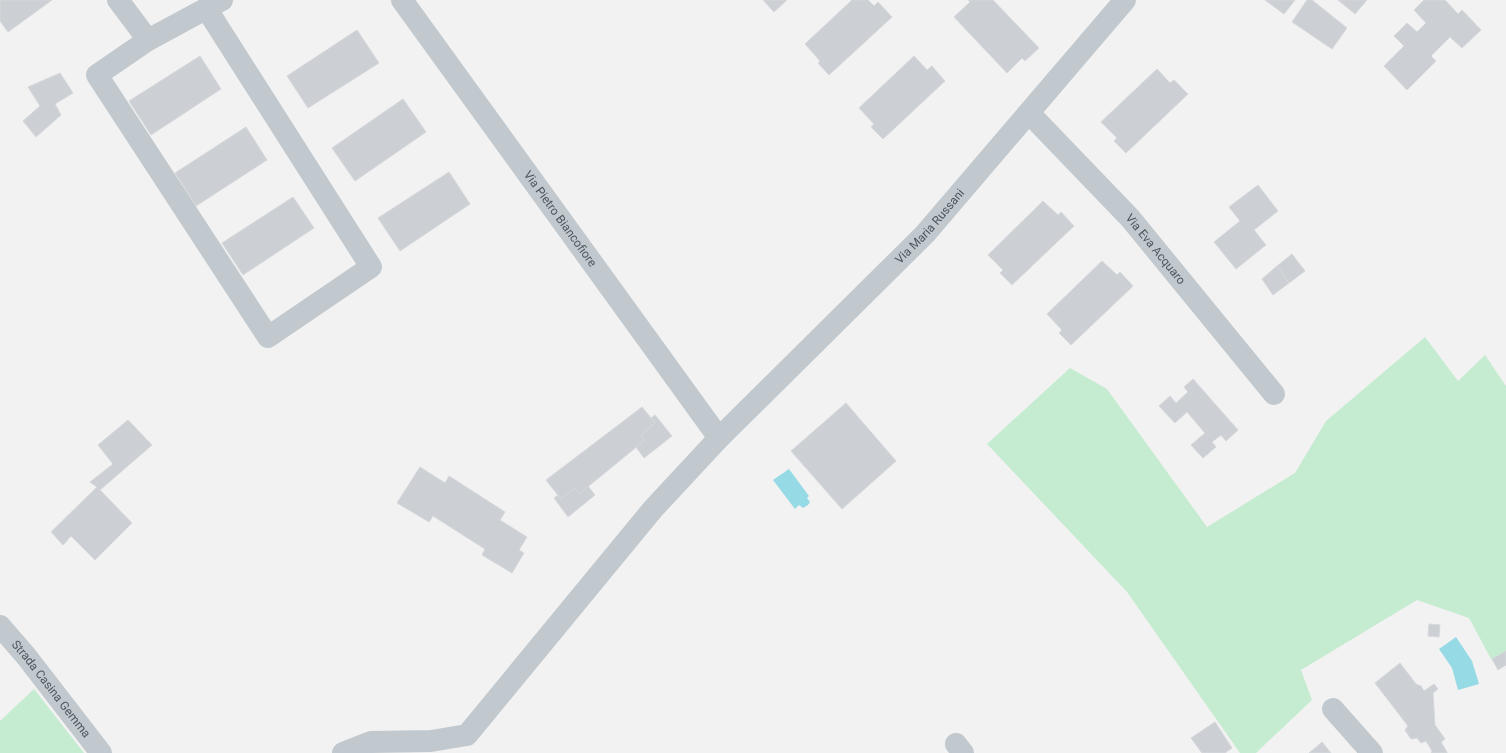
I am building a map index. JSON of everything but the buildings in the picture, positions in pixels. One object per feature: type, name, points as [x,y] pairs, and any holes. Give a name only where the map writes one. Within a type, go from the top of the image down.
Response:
[{"type":"street","points":[[118,0],[148,40]]},
{"type":"street","name":"Via Pietro Biancofiore","points":[[402,0],[719,438]]},
{"type":"street","name":"Via Maria Russani","points":[[343,753],[371,742],[431,741],[467,736],[652,509],[719,438],[925,234],[1125,0]]},
{"type":"street","points":[[214,4],[371,267],[268,337],[98,75],[148,40],[214,4]]},
{"type":"street","name":"Via Eva Acquaro","points":[[1029,113],[1130,218],[1274,394]]},
{"type":"street","name":"Strada Casina Gemma","points":[[0,626],[26,656],[101,753]]},
{"type":"street","points":[[1333,709],[1372,753]]},
{"type":"green space","points":[[1425,337],[1458,381],[1485,355],[1506,386],[1506,656],[1491,659],[1469,618],[1417,600],[1301,670],[1312,700],[1256,753],[1240,753],[1127,592],[987,444],[1070,368],[1107,389],[1207,527],[1295,473],[1326,421]]},
{"type":"green space","points":[[34,689],[84,753],[0,753],[0,721]]},
{"type":"water","points":[[789,469],[809,496],[807,498],[810,502],[803,508],[799,505],[795,509],[773,480]]},
{"type":"water","points":[[1456,637],[1472,661],[1479,684],[1458,690],[1452,668],[1439,649]]}]
